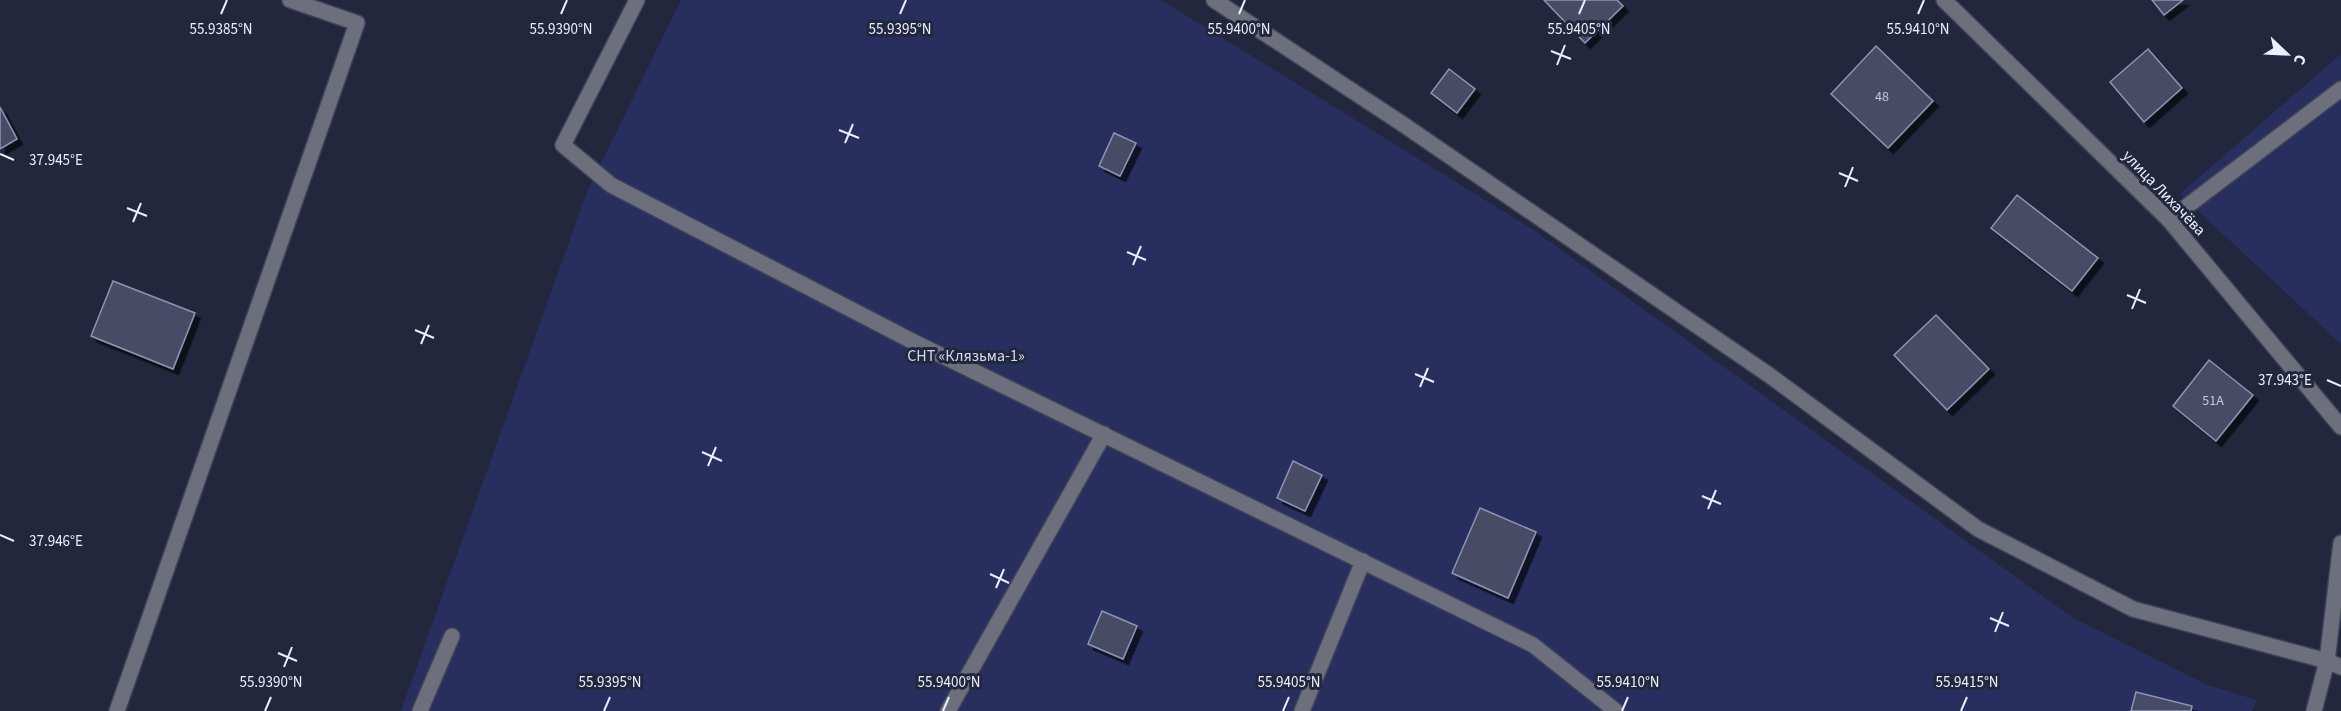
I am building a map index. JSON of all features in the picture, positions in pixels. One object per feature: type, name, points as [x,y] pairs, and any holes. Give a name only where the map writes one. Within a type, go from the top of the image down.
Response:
[{"type":"street","points":[[117,711],[357,24],[290,0]]},
{"type":"street","points":[[637,0],[563,145],[611,185],[910,340],[1533,645],[1616,711]]},
{"type":"street","points":[[1214,0],[1404,125],[1749,362],[1978,529],[2133,609],[2334,664]]},
{"type":"street","name":"улица Лихачёва","points":[[1944,0],[2169,220],[2341,427]]},
{"type":"street","points":[[2169,220],[2341,89]]},
{"type":"street","points":[[948,711],[1104,434]]},
{"type":"street","points":[[2314,711],[2334,664],[2341,543]]},
{"type":"street","points":[[1302,711],[1363,561]]},
{"type":"street","points":[[420,711],[453,636]]},
{"type":"green space","name":"СНТ «Клязьма-1»","points":[[681,0],[1161,0],[1532,229],[2073,618],[2207,685],[2257,700],[2252,711],[401,711],[587,192]]},
{"type":"green space","points":[[2341,54],[2341,344],[2180,194]]},
{"type":"building","points":[[1544,0],[1617,0],[1623,6],[1585,43]]},
{"type":"building","points":[[2152,0],[2183,0],[2164,15]]},
{"type":"building","points":[[1876,46],[1933,101],[1888,148],[1831,94]]},
{"type":"building","points":[[2148,49],[2182,88],[2144,122],[2110,82]]},
{"type":"building","points":[[1449,69],[1475,89],[1457,113],[1431,93]]},
{"type":"building","points":[[0,107],[17,139],[0,149]]},
{"type":"building","points":[[1114,133],[1136,143],[1120,176],[1099,166]]},
{"type":"building","points":[[2017,195],[2098,258],[2072,291],[1991,228]]},
{"type":"building","points":[[113,281],[195,313],[173,369],[91,336]]},
{"type":"building","points":[[1936,315],[1989,369],[1947,410],[1894,355]]},
{"type":"building","points":[[2209,360],[2253,395],[2216,441],[2173,406]]},
{"type":"building","points":[[1293,461],[1322,475],[1305,511],[1277,498]]},
{"type":"building","points":[[1480,508],[1536,532],[1508,598],[1452,573]]},
{"type":"building","points":[[1102,611],[1137,626],[1123,659],[1088,644]]},
{"type":"building","points":[[2136,692],[2192,706],[2191,711],[2131,711]]}]
